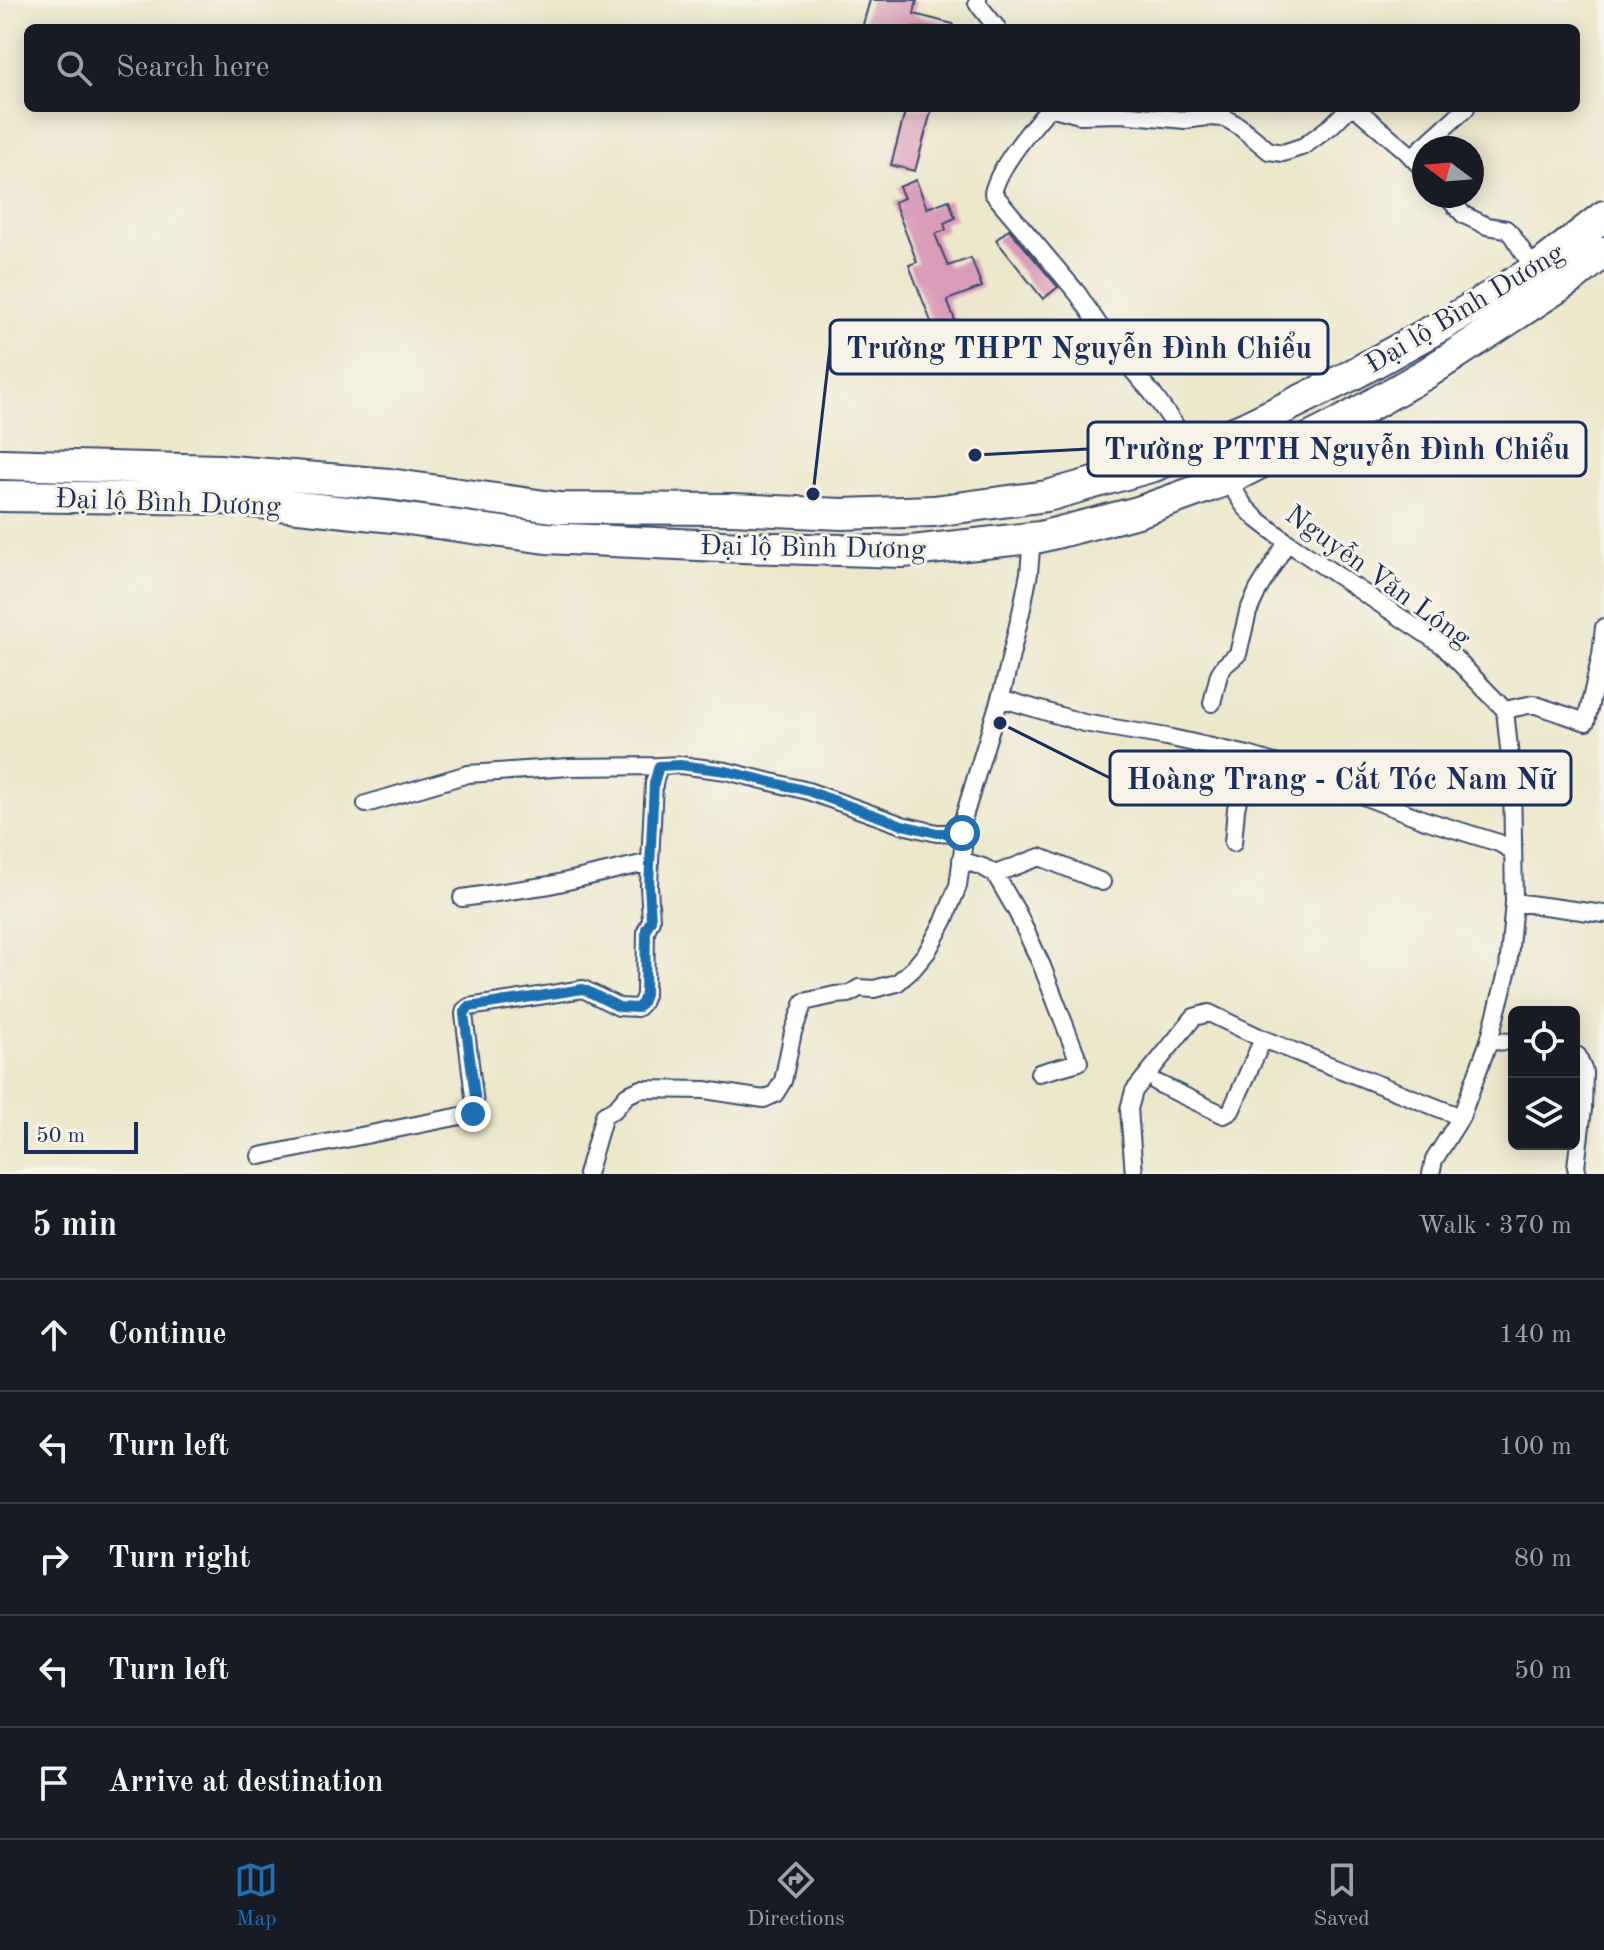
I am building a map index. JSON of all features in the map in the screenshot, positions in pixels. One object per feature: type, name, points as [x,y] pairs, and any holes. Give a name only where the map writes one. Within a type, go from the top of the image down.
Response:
[{"type":"highway","name":"Đại lộ Bình Dương","points":[[0,464],[219,470],[389,484],[559,508],[732,509],[842,514],[934,511],[1047,496],[1154,466],[1246,427],[1350,376],[1535,270],[1604,216]]},
{"type":"highway","name":"Đại lộ Bình Dương","points":[[0,496],[223,499],[393,517],[546,538],[727,547],[903,552],[1032,538],[1138,512],[1227,480],[1336,425],[1427,373],[1575,276],[1604,252]]},
{"type":"highway","points":[[1202,446],[1227,480]]},
{"type":"street","points":[[978,0],[977,3],[994,24]]},
{"type":"street","points":[[1047,112],[1027,134],[993,193],[1078,294],[1119,355],[1202,446]]},
{"type":"street","points":[[1068,112],[1185,120],[1225,118],[1269,151],[1283,153],[1304,146],[1345,112]]},
{"type":"street","points":[[1360,112],[1412,159]]},
{"type":"street","points":[[1442,136],[1463,112]]},
{"type":"street","points":[[1457,208],[1464,215],[1487,226],[1506,229],[1535,270]]},
{"type":"street","name":"Nguyễn Văn Lộng","points":[[1227,480],[1240,501],[1257,519],[1442,645],[1505,710]]},
{"type":"street","points":[[587,1174],[604,1115],[615,1109],[627,1095],[641,1089],[705,1090],[764,1099],[775,1094],[783,1081],[793,1032],[804,1002],[849,994],[859,988],[874,989],[897,983],[927,952],[958,886],[962,823],[1000,698],[1029,573],[1032,538]]},
{"type":"street","points":[[1212,703],[1219,674],[1228,661],[1238,654],[1248,612],[1258,590],[1287,542]]},
{"type":"street","points":[[1431,1174],[1434,1160],[1461,1117],[1489,1041],[1508,969],[1514,902],[1512,777],[1505,710],[1533,704],[1586,722],[1603,655],[1604,627]]},
{"type":"street","points":[[1000,698],[1084,723],[1248,755],[1288,767],[1425,820],[1499,843],[1513,851]]},
{"type":"street","points":[[1233,843],[1236,809],[1248,755]]},
{"type":"street","points":[[366,804],[468,774],[569,767],[680,765],[726,771],[808,791],[902,825],[937,833],[962,833]]},
{"type":"street","points":[[260,1156],[476,1113],[464,1014],[469,1007],[583,989],[619,1007],[637,1008],[645,995],[646,931],[651,920],[649,886],[654,783],[659,766]]},
{"type":"street","points":[[995,874],[1040,857],[1102,882]]},
{"type":"street","points":[[961,860],[995,874],[1042,966],[1079,1062],[1039,1073]]},
{"type":"street","points":[[462,898],[550,885],[650,862]]},
{"type":"street","points":[[1514,902],[1604,914]]},
{"type":"street","points":[[1134,1174],[1129,1109],[1134,1091],[1194,1017],[1209,1013],[1263,1039],[1461,1117]]},
{"type":"street","points":[[1157,1083],[1224,1115],[1228,1114],[1263,1039]]},
{"type":"street","points":[[1489,1041],[1508,1042]]},
{"type":"street","points":[[1578,1174],[1576,1167],[1584,1072],[1580,1061]]},
{"type":"building","points":[[870,0],[917,0],[914,14],[953,24],[863,24]]},
{"type":"building","points":[[905,112],[931,112],[915,171],[891,165]]},
{"type":"building","points":[[916,180],[927,208],[949,200],[955,218],[944,223],[946,230],[935,234],[948,266],[971,258],[982,287],[947,300],[962,338],[941,347],[909,265],[917,262],[894,202],[904,198],[899,187]]},
{"type":"building","points":[[1009,229],[1058,287],[1043,299],[996,240]]},
{"type":"place","name":"Trường PTTH Nguyễn Đình Chiểu","points":[[975,455]]},
{"type":"place","name":"Trường THPT Nguyễn Đình Chiểu","points":[[813,494]]},
{"type":"place","name":"Hoàng Trang - Cắt Tóc Nam Nữ","points":[[1000,723]]},
{"type":"route","points":[[473,1114],[477,1110],[464,1014],[469,1007],[583,989],[619,1007],[637,1008],[642,1003],[645,995],[646,929],[651,920],[649,886],[654,783],[659,766],[680,765],[768,780],[902,825],[937,833],[962,833]]}]
